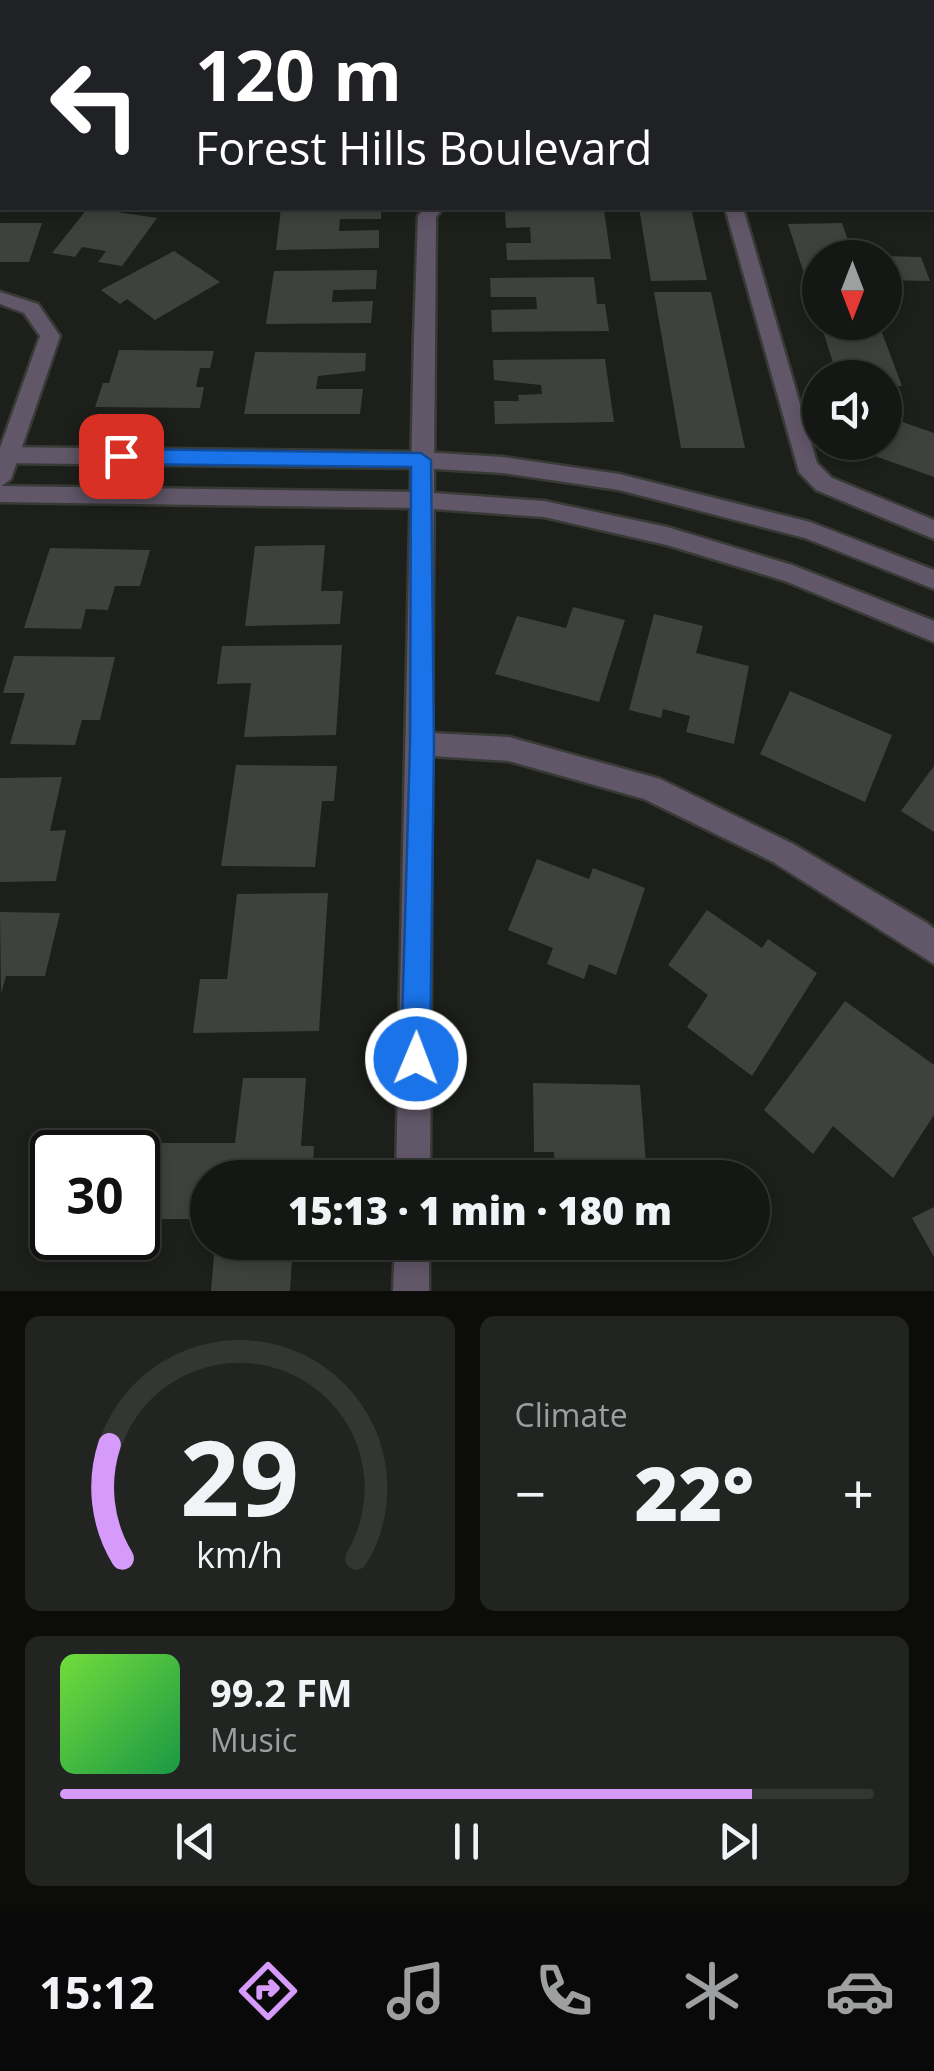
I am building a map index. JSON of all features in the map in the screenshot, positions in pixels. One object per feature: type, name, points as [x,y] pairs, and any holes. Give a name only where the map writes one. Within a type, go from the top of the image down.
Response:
[{"type":"street","points":[[413,1160],[422,744],[420,500],[427,216],[432,210]]},
{"type":"street","points":[[735,210],[806,466],[824,484],[934,530]]},
{"type":"street","points":[[0,298],[30,306],[44,318],[50,336],[4,455],[0,479]]},
{"type":"street","points":[[4,455],[421,460],[503,465],[619,482],[810,531],[934,580]]},
{"type":"street","points":[[0,494],[420,500],[544,509],[667,536],[792,574],[934,632]]},
{"type":"street","points":[[422,744],[509,750],[650,788],[783,853],[916,933],[934,949]]},
{"type":"street","points":[[411,1291],[412,1260]]},
{"type":"building","points":[[86,210],[157,218],[122,266],[98,262],[106,251],[82,247],[75,257],[52,253]]},
{"type":"building","points":[[281,210],[381,210],[381,219],[340,219],[339,231],[379,230],[379,248],[276,250]]},
{"type":"building","points":[[604,210],[611,259],[507,260],[506,243],[531,243],[530,227],[506,228],[505,211]]},
{"type":"building","points":[[639,210],[691,210],[707,280],[651,281]]},
{"type":"building","points":[[0,223],[42,223],[29,262],[0,262]]},
{"type":"building","points":[[842,223],[848,240],[802,240],[802,267],[788,224]]},
{"type":"building","points":[[174,251],[220,282],[155,320],[127,299],[120,304],[101,290]]},
{"type":"building","points":[[902,256],[921,257],[930,281],[902,280]]},
{"type":"building","points":[[377,270],[376,289],[333,290],[332,302],[373,301],[371,323],[266,324],[274,271]]},
{"type":"building","points":[[594,277],[597,304],[605,304],[609,331],[492,332],[491,310],[537,309],[536,297],[491,297],[490,278]]},
{"type":"building","points":[[654,292],[711,292],[745,448],[681,448]]},
{"type":"building","points":[[826,340],[885,340],[892,360],[832,360]]},
{"type":"building","points":[[119,350],[214,351],[210,368],[200,368],[196,387],[204,387],[200,408],[95,407],[103,383],[109,383]]},
{"type":"building","points":[[255,352],[366,353],[365,371],[318,376],[316,389],[363,389],[360,414],[244,414]]},
{"type":"building","points":[[605,359],[614,422],[495,424],[494,401],[519,401],[518,395],[542,394],[541,385],[494,380],[493,360]]},
{"type":"building","points":[[902,422],[934,433],[934,477],[886,460],[902,460]]},
{"type":"building","points":[[325,545],[321,591],[343,591],[340,624],[245,626],[255,546]]},
{"type":"building","points":[[50,548],[150,550],[140,586],[115,586],[108,610],[86,609],[81,629],[24,628]]},
{"type":"building","points":[[573,607],[625,620],[599,702],[495,674],[517,616],[566,628]]},
{"type":"building","points":[[654,614],[703,626],[696,653],[749,666],[734,744],[686,732],[690,716],[663,709],[661,718],[629,710]]},
{"type":"building","points":[[342,645],[336,735],[244,737],[251,683],[217,684],[222,646]]},
{"type":"building","points":[[14,656],[115,657],[100,720],[82,720],[75,745],[10,744],[25,693],[3,693]]},
{"type":"building","points":[[790,691],[892,735],[865,802],[760,754]]},
{"type":"building","points":[[236,765],[337,766],[334,801],[322,801],[315,867],[221,866]]},
{"type":"building","points":[[934,766],[934,832],[901,811]]},
{"type":"building","points":[[62,777],[50,831],[66,830],[56,881],[0,882],[0,778]]},
{"type":"building","points":[[537,859],[589,879],[593,868],[645,888],[616,975],[589,964],[584,979],[547,964],[553,948],[508,930]]},
{"type":"building","points":[[328,893],[319,1031],[193,1033],[200,979],[227,979],[237,894]]},
{"type":"building","points":[[707,910],[762,948],[768,939],[817,973],[752,1076],[687,1027],[708,995],[668,965]]},
{"type":"building","points":[[0,912],[60,913],[45,976],[6,976],[1,994]]},
{"type":"building","points":[[845,1001],[934,1065],[934,1115],[893,1178],[833,1126],[813,1154],[764,1110]]},
{"type":"building","points":[[243,1078],[306,1078],[301,1146],[314,1146],[313,1160],[190,1160],[190,1219],[160,1219],[160,1143],[235,1143]]},
{"type":"building","points":[[533,1083],[640,1085],[646,1160],[554,1160],[554,1152],[534,1152]]},
{"type":"building","points":[[934,1207],[934,1257],[912,1218]]},
{"type":"building","points":[[214,1260],[292,1260],[290,1291],[211,1291]]},
{"type":"route","points":[[121,456],[421,460],[422,744],[416,1059]]}]
